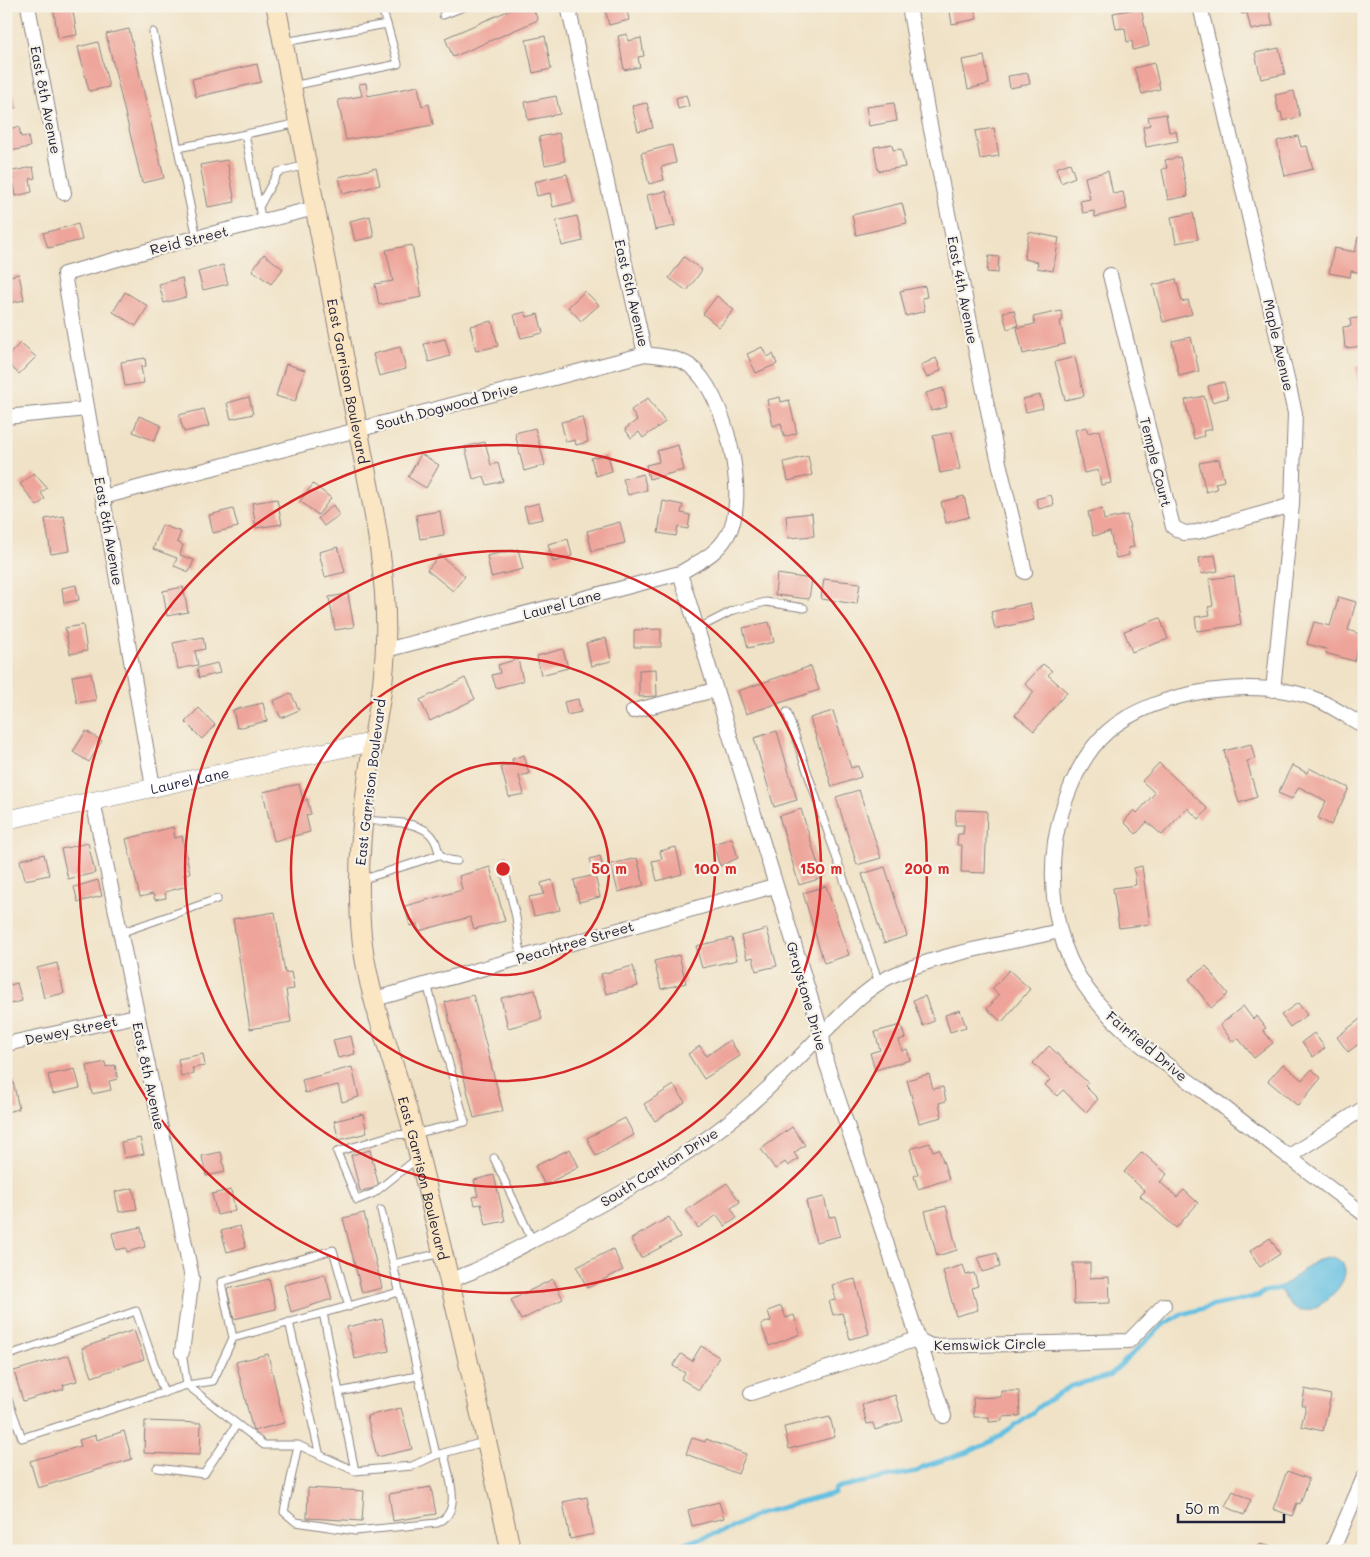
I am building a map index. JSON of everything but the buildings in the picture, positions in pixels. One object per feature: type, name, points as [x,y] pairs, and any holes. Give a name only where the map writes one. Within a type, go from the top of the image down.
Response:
[{"type":"main road","name":"East Garrison Boulevard","points":[[276,6],[358,429],[384,580],[386,650],[363,820],[359,881],[362,943],[375,999],[451,1280],[511,1551]]},
{"type":"street","name":"East 8th Avenue","points":[[28,6],[64,193]]},
{"type":"street","name":"East 6th Avenue","points":[[568,6],[646,354],[668,358],[689,365],[704,382],[724,423],[734,467],[734,512],[729,534],[716,553],[680,573]]},
{"type":"street","name":"East 4th Avenue","points":[[909,6],[928,115],[996,450],[1025,572]]},
{"type":"street","name":"Maple Avenue","points":[[1200,6],[1295,413],[1292,505],[1273,690]]},
{"type":"street","name":"Reid Street","points":[[64,274],[316,208]]},
{"type":"street","name":"East 8th Avenue","points":[[64,274],[153,788]]},
{"type":"street","name":"Temple Court","points":[[1110,275],[1173,527],[1184,533],[1197,532],[1292,505]]},
{"type":"street","name":"South Dogwood Drive","points":[[103,497],[646,354]]},
{"type":"street","points":[[6,418],[87,409]]},
{"type":"street","name":"Graystone Drive","points":[[680,573],[774,886],[822,1035],[826,1062],[944,1416]]},
{"type":"street","name":"Laurel Lane","points":[[386,650],[680,573]]},
{"type":"street","name":"Fairfield Drive","points":[[1364,726],[1319,701],[1273,690],[1211,689],[1188,694],[1145,710],[1107,732],[1092,750],[1080,769],[1062,812],[1057,834],[1053,878],[1059,931],[1077,974],[1109,1016],[1162,1060],[1364,1214]]},
{"type":"street","points":[[633,711],[715,690]]},
{"type":"street","name":"Laurel Lane","points":[[6,820],[373,742]]},
{"type":"street","name":"East 8th Avenue","points":[[93,801],[136,1016],[192,1278],[182,1352]]},
{"type":"street","name":"Peachtree Street","points":[[375,999],[774,886]]},
{"type":"street","name":"South Carlton Drive","points":[[451,1280],[621,1194],[692,1150],[749,1105],[852,1004],[879,983],[914,968],[944,959],[1059,931]]},
{"type":"street","name":"Dewey Street","points":[[6,1044],[136,1016]]},
{"type":"street","points":[[1288,1157],[1364,1108]]},
{"type":"street","name":"Kemswick Circle","points":[[751,1393],[917,1339],[931,1346],[1129,1341],[1164,1305]]},
{"type":"street","points":[[1332,1551],[1364,1477]]},
{"type":"lane","points":[[292,86],[398,64],[382,6]]},
{"type":"lane","points":[[443,16],[466,6]]},
{"type":"lane","points":[[284,42],[387,24]]},
{"type":"lane","points":[[153,32],[197,238]]},
{"type":"lane","points":[[178,148],[299,123]]},
{"type":"lane","points":[[245,134],[262,222]]},
{"type":"lane","points":[[260,207],[278,172],[307,165]]},
{"type":"lane","points":[[696,629],[734,610],[766,602],[804,608]]},
{"type":"lane","points":[[787,712],[879,983]]},
{"type":"lane","points":[[363,820],[420,828],[430,834],[439,855],[446,860],[457,861]]},
{"type":"lane","points":[[359,881],[439,855]]},
{"type":"lane","points":[[503,864],[516,917],[521,958]]},
{"type":"lane","points":[[120,933],[217,899]]},
{"type":"lane","points":[[419,1157],[374,1192],[357,1200],[337,1152],[392,1135],[413,1134],[465,1122],[427,984]]},
{"type":"lane","points":[[494,1158],[532,1240]]},
{"type":"lane","points":[[381,1210],[436,1455]]},
{"type":"lane","points":[[6,1394],[22,1438],[187,1385],[213,1381],[233,1338],[220,1282],[333,1250],[349,1307]]},
{"type":"lane","points":[[393,1264],[444,1253]]},
{"type":"lane","points":[[233,1338],[399,1292]]},
{"type":"lane","points":[[6,1356],[136,1311],[164,1393]]},
{"type":"lane","points":[[323,1313],[355,1470]]},
{"type":"lane","points":[[289,1322],[320,1456]]},
{"type":"lane","points":[[182,1352],[187,1385],[264,1445],[298,1446],[355,1470],[412,1466],[436,1455],[487,1441]]},
{"type":"lane","points":[[339,1392],[417,1376]]},
{"type":"lane","points":[[157,1468],[204,1474],[237,1424]]},
{"type":"lane","points":[[298,1446],[284,1512],[296,1522],[354,1531],[437,1523],[445,1520],[451,1514],[453,1505],[444,1453]]},
{"type":"water","points":[[1332,1257],[1342,1263],[1345,1272],[1336,1291],[1315,1307],[1305,1311],[1294,1308],[1279,1289],[1315,1261]]},
{"type":"waterway","points":[[661,1551],[729,1529],[758,1514],[835,1493],[835,1489],[839,1487],[918,1471],[922,1467],[971,1451],[991,1442],[1028,1417],[1038,1407],[1071,1386],[1109,1376],[1164,1324],[1183,1314],[1259,1296],[1263,1292],[1283,1288]]}]
